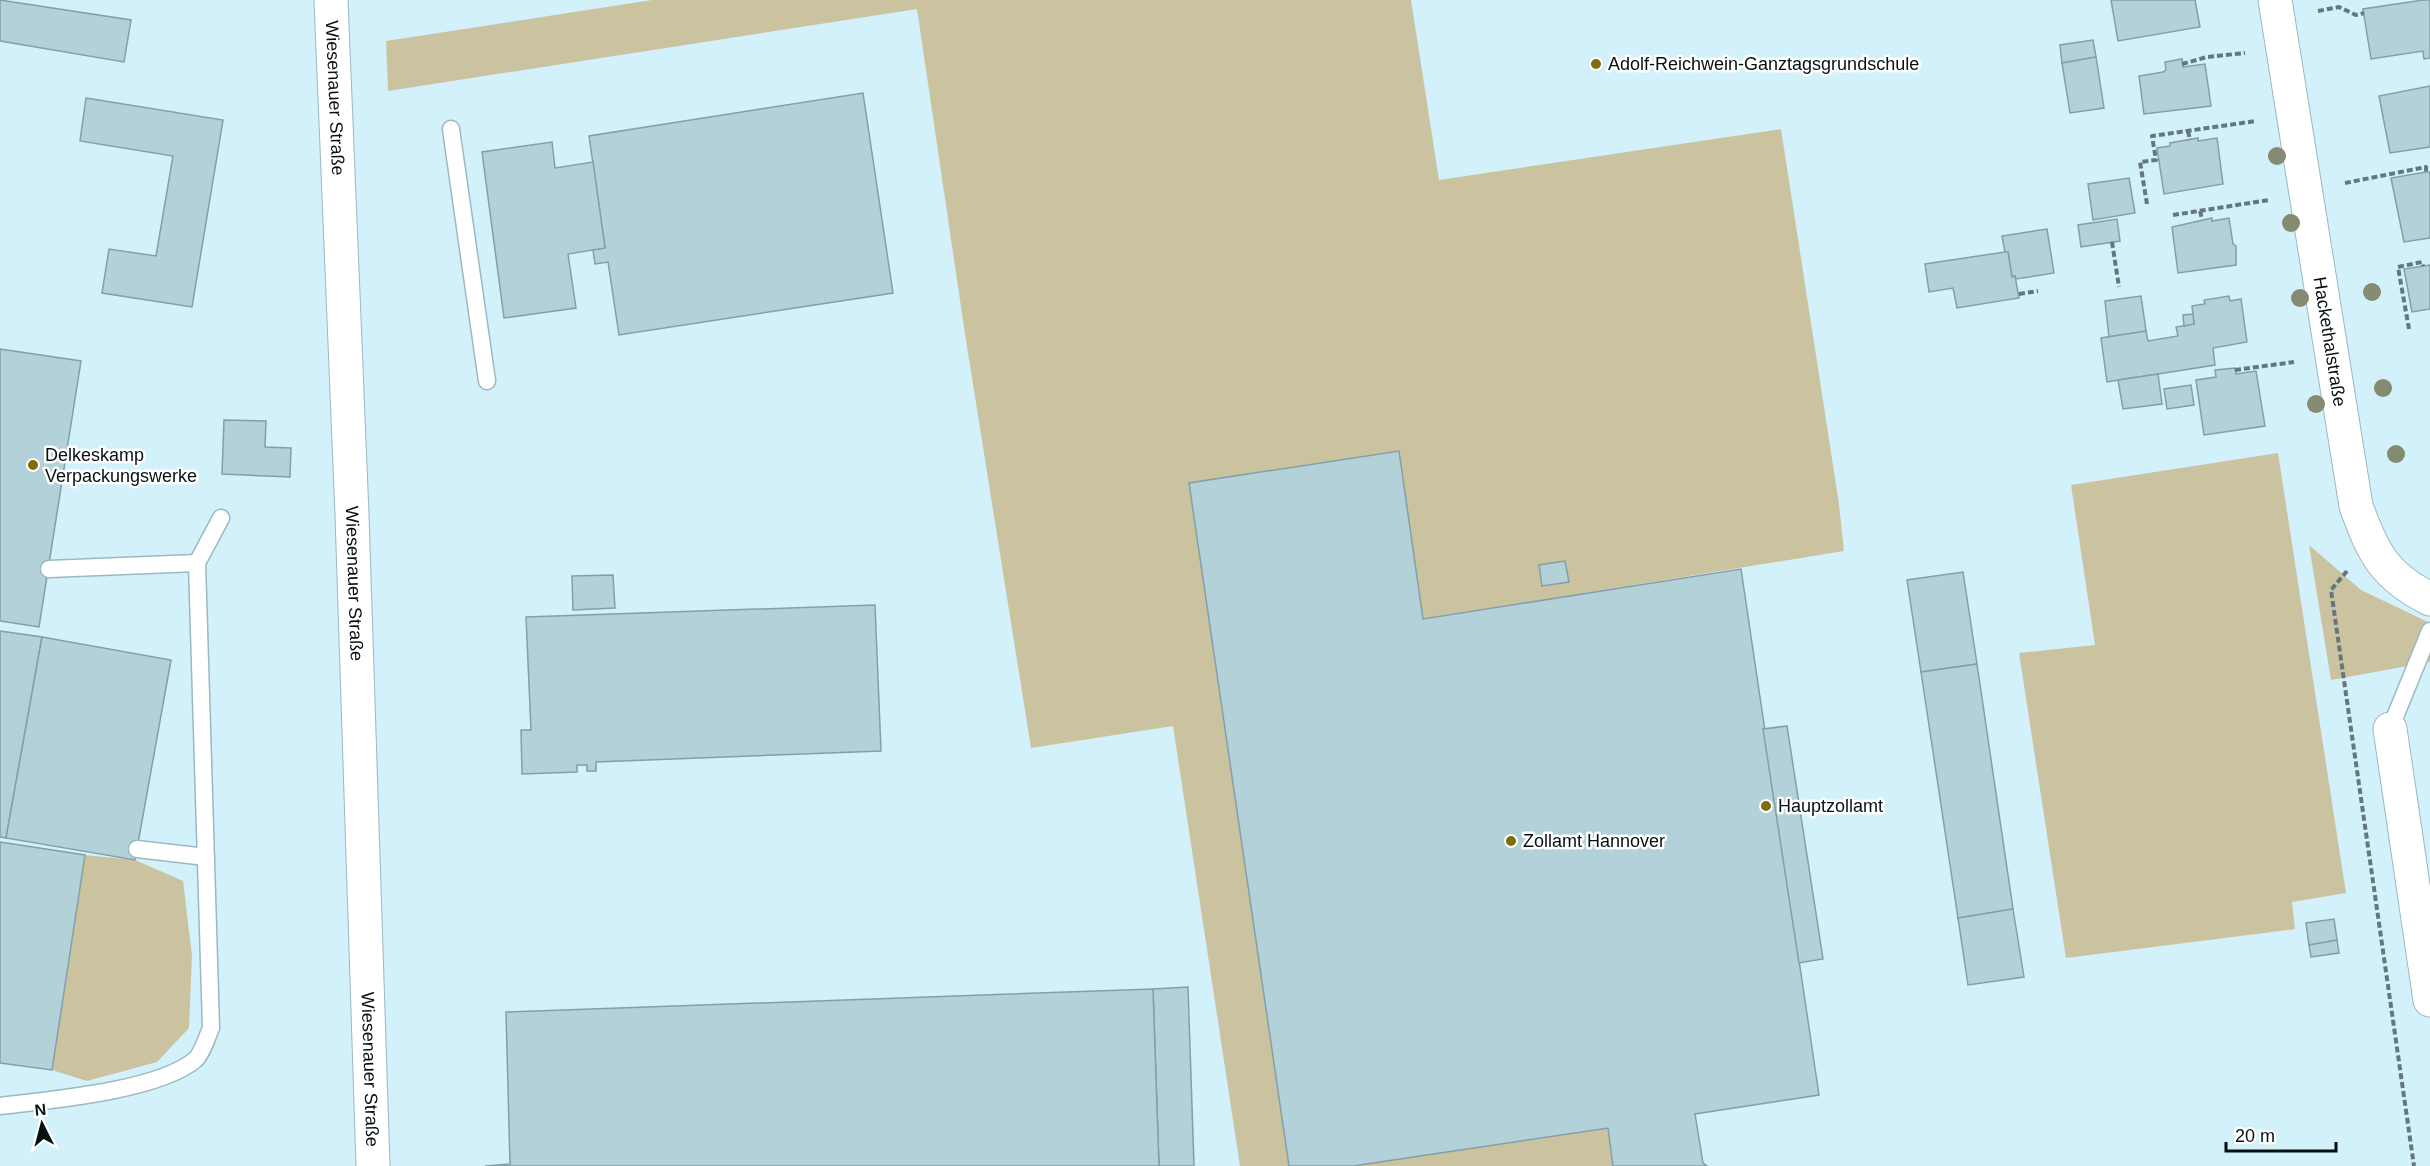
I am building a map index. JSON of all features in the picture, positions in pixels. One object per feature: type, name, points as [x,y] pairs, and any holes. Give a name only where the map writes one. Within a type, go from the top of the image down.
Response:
[{"type":"street","name":"Hackethalstraße","points":[[2275,0],[2356,506],[2370,543],[2392,575],[2430,600]]},
{"type":"street","name":"Wiesenauer Straße","points":[[326,1],[352,527],[373,1166]]},
{"type":"street","points":[[2390,729],[2430,1000]]},
{"type":"lane","points":[[451,129],[487,381]]},
{"type":"lane","points":[[0,1106],[44,1101],[153,1082],[196,1060],[211,1028],[198,563],[221,518]]},
{"type":"lane","points":[[49,569],[198,563]]},
{"type":"lane","points":[[2390,729],[2430,631]]},
{"type":"lane","points":[[137,849],[206,857]]},
{"type":"path","points":[[2318,11],[2339,7],[2356,15],[2364,13]]},
{"type":"path","points":[[2182,64],[2207,57],[2245,53]]},
{"type":"path","points":[[2147,204],[2140,162],[2156,160],[2152,136],[2256,121]]},
{"type":"path","points":[[2188,131],[2190,140]]},
{"type":"path","points":[[2345,183],[2426,167],[2426,172]]},
{"type":"path","points":[[2173,216],[2269,200]]},
{"type":"path","points":[[2200,211],[2202,219]]},
{"type":"path","points":[[2112,242],[2119,287]]},
{"type":"path","points":[[2409,328],[2398,267],[2422,262],[2423,266]]},
{"type":"path","points":[[2019,294],[2038,291]]},
{"type":"path","points":[[2235,370],[2294,362]]},
{"type":"path","points":[[2370,543],[2331,590],[2414,1166]]},
{"type":"shaded area","points":[[652,0],[1411,0],[1439,180],[1781,129],[1839,504],[1844,551],[1423,619],[1399,451],[1189,483],[1289,1166],[1240,1166],[1173,726],[1031,748],[965,334],[917,9],[388,91],[386,41]]},
{"type":"shaded area","points":[[2278,453],[2346,893],[2292,902],[2295,929],[2066,958],[2019,653],[2095,645],[2071,485]]},
{"type":"shaded area","points":[[2309,545],[2361,590],[2430,623],[2430,662],[2331,680]]},
{"type":"shaded area","points":[[85,855],[135,860],[183,881],[192,956],[189,1028],[157,1062],[87,1081],[52,1070]]},
{"type":"shaded area","points":[[1608,1128],[1613,1166],[1353,1166]]},
{"type":"building","points":[[0,0],[131,20],[124,62],[0,41]]},
{"type":"building","points":[[2111,0],[2195,0],[2200,27],[2118,41]]},
{"type":"building","points":[[2430,0],[2430,58],[2424,59],[2423,51],[2371,59],[2363,9]]},
{"type":"building","points":[[2093,40],[2096,57],[2062,63],[2060,45]]},
{"type":"building","points":[[2096,57],[2104,108],[2070,113],[2062,63]]},
{"type":"building","points":[[2182,59],[2183,67],[2205,64],[2211,106],[2144,114],[2139,76],[2163,72],[2166,70],[2165,62]]},
{"type":"building","points":[[2430,86],[2430,147],[2390,153],[2379,96]]},
{"type":"building","points":[[863,93],[893,293],[619,335],[608,262],[595,264],[593,250],[605,248],[589,136]]},
{"type":"building","points":[[86,98],[223,120],[192,307],[102,293],[109,249],[156,256],[173,156],[80,141]]},
{"type":"building","points":[[2198,138],[2198,141],[2217,138],[2223,184],[2164,194],[2157,148]]},
{"type":"building","points":[[552,142],[555,168],[593,162],[605,248],[568,254],[576,308],[504,318],[482,152]]},
{"type":"building","points":[[2430,172],[2430,238],[2404,242],[2391,178]]},
{"type":"building","points":[[2129,178],[2135,213],[2093,220],[2088,184]]},
{"type":"building","points":[[2212,218],[2212,221],[2229,218],[2233,244],[2236,246],[2236,265],[2178,273],[2172,227]]},
{"type":"building","points":[[2117,219],[2120,241],[2081,247],[2078,225]]},
{"type":"building","points":[[2047,229],[2054,273],[2016,279],[2015,276],[2012,277],[2008,252],[2005,252],[2002,236]]},
{"type":"building","points":[[2008,252],[2012,277],[2015,276],[2019,298],[1957,308],[1953,288],[1929,292],[1925,264]]},
{"type":"building","points":[[2430,265],[2430,309],[2412,312],[2404,269]]},
{"type":"building","points":[[2141,296],[2146,331],[2109,337],[2105,301]]},
{"type":"building","points":[[2229,296],[2230,301],[2241,299],[2247,342],[2213,348],[2215,365],[2107,382],[2101,338],[2146,331],[2148,341],[2178,336],[2176,327],[2194,324],[2192,306],[2205,304],[2204,300]]},
{"type":"building","points":[[2193,314],[2194,324],[2184,326],[2183,315]]},
{"type":"building","name":"Delkeskamp Verpackungswerke","points":[[0,349],[81,361],[39,627],[0,621]]},
{"type":"building","points":[[2235,368],[2236,374],[2256,371],[2265,426],[2204,435],[2196,380],[2216,377],[2215,370]]},
{"type":"building","points":[[2158,374],[2162,404],[2123,409],[2118,380]]},
{"type":"building","points":[[2191,385],[2194,405],[2167,409],[2164,389]]},
{"type":"building","points":[[224,420],[266,421],[265,447],[291,448],[290,477],[222,474]]},
{"type":"building","name":"Zollamt Hannover","points":[[1399,451],[1423,619],[1741,569],[1819,1095],[1695,1114],[1703,1163],[1707,1166],[1613,1166],[1608,1128],[1353,1166],[1289,1166],[1189,483]]},
{"type":"building","points":[[1565,561],[1569,582],[1542,586],[1539,565]]},
{"type":"building","points":[[1963,572],[1977,664],[1921,672],[1907,580]]},
{"type":"building","points":[[613,575],[615,608],[573,610],[572,576]]},
{"type":"building","points":[[875,605],[881,751],[596,762],[596,771],[587,771],[587,765],[577,765],[577,772],[522,774],[521,730],[531,730],[526,617]]},
{"type":"building","points":[[0,631],[42,637],[6,838],[0,837]]},
{"type":"building","points":[[42,637],[171,660],[135,860],[6,838]]},
{"type":"building","points":[[1977,664],[2013,909],[1958,918],[1921,672]]},
{"type":"building","points":[[1787,726],[1823,959],[1799,963],[1763,729]]},
{"type":"building","points":[[0,842],[85,855],[52,1070],[0,1063]]},
{"type":"building","points":[[2013,909],[2024,977],[1968,985],[1958,918]]},
{"type":"building","points":[[2334,919],[2337,940],[2309,945],[2306,923]]},
{"type":"building","points":[[2337,940],[2339,953],[2311,957],[2309,945]]},
{"type":"building","points":[[1188,987],[1194,1166],[1159,1166],[1153,989]]},
{"type":"building","points":[[1153,989],[1159,1166],[485,1166],[510,1164],[506,1012]]},
{"type":"place","name":"Adolf-Reichwein-Ganztagsgrundschule","points":[[1596,64]]},
{"type":"place","name":"Delkeskamp Verpackungswerke","points":[[33,465]]},
{"type":"place","name":"Hauptzollamt","points":[[1766,806]]},
{"type":"place","name":"Zollamt Hannover","points":[[1511,841]]}]
